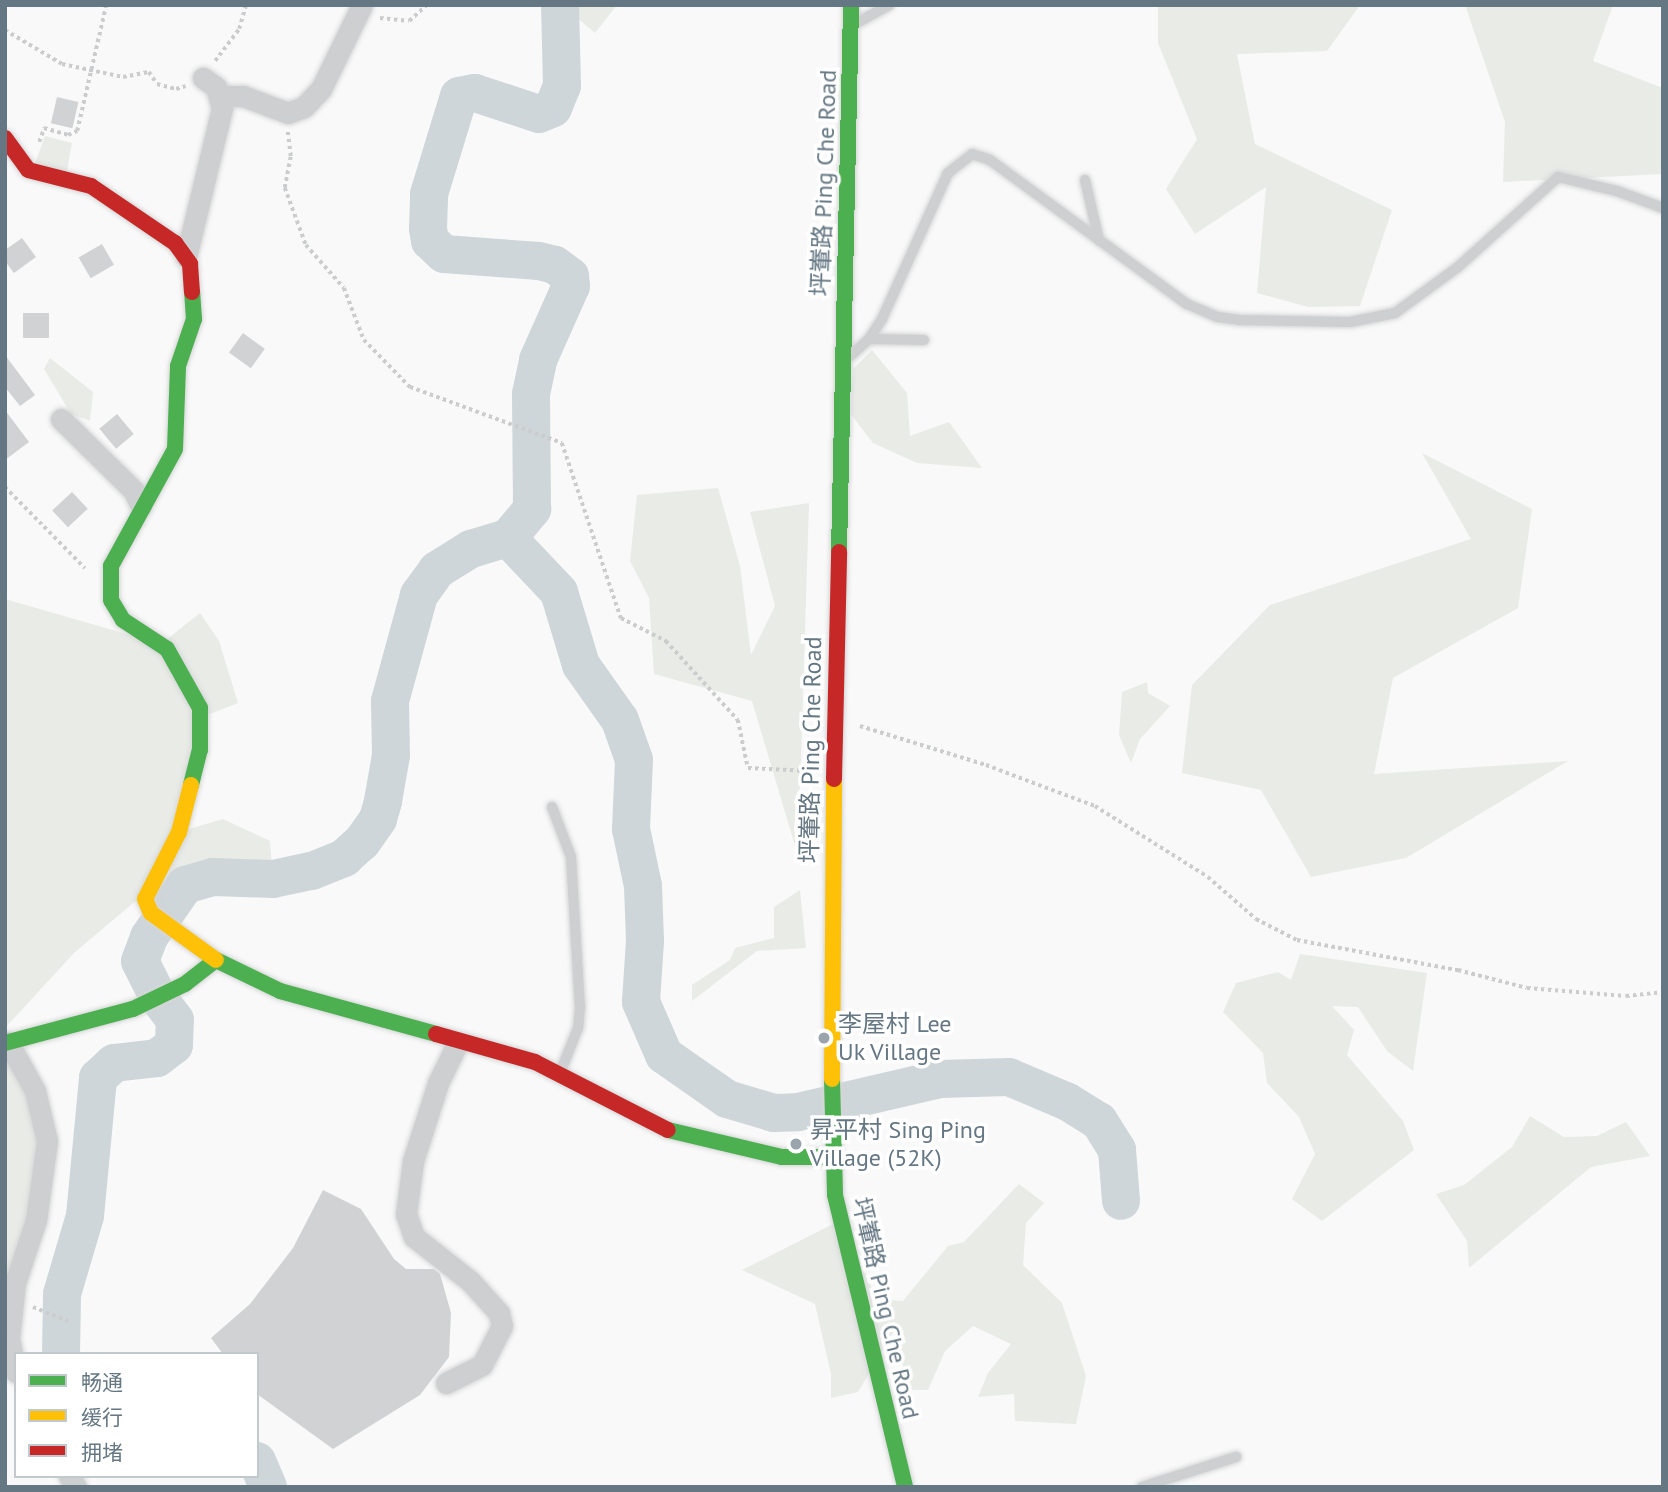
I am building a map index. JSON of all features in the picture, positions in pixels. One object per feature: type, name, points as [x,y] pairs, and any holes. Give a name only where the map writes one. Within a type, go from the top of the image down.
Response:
[{"type":"street","name":"坪輋路 Ping Che Road","points":[[852,5],[834,772],[831,1151],[835,1195],[905,1487]]},
{"type":"street","points":[[219,96],[243,96],[288,113],[304,107],[321,89],[359,10]]},
{"type":"street","points":[[186,257],[212,161],[222,108],[216,87],[204,78]]},
{"type":"street","points":[[5,138],[14,146],[11,167],[91,186],[176,243],[186,257],[196,294],[194,318],[178,366],[175,449],[111,566],[111,594],[123,620],[167,649],[200,708],[200,750],[178,832],[145,899],[148,910],[178,936],[216,960],[280,991],[457,1044],[535,1062],[654,1127],[782,1157],[831,1151]]},
{"type":"street","points":[[61,419],[134,491],[141,508]]},
{"type":"street","points":[[14,1363],[9,1339],[15,1283],[36,1220],[47,1141],[35,1091],[6,1041],[115,1014],[175,988],[216,960]]},
{"type":"street","points":[[446,1383],[482,1365],[502,1326],[499,1313],[470,1281],[414,1237],[406,1214],[413,1161],[438,1083],[457,1044]]},
{"type":"lane","points":[[851,27],[889,5]]},
{"type":"lane","points":[[842,366],[869,339],[948,173],[972,154],[990,160],[1148,279],[1218,317],[1350,321],[1383,317],[1413,303],[1558,177],[1617,191],[1663,208]]},
{"type":"lane","points":[[1085,180],[1099,240]]},
{"type":"lane","points":[[869,339],[924,340]]},
{"type":"lane","points":[[552,807],[571,857],[580,1007],[578,1028],[559,1074]]},
{"type":"lane","points":[[1142,1487],[1236,1458]]},
{"type":"path","points":[[11,167],[37,148],[44,128],[68,135],[77,131],[106,5]]},
{"type":"path","points":[[359,10],[409,21],[427,5]]},
{"type":"path","points":[[5,30],[62,64],[123,77],[132,72]]},
{"type":"path","points":[[288,113],[291,158],[285,188],[306,245],[344,288],[364,340],[410,387],[562,443],[621,618],[666,642],[738,720],[748,768],[834,772]]},
{"type":"path","points":[[5,487],[111,594]]},
{"type":"path","points":[[835,719],[986,765],[1095,806],[1208,877],[1256,919],[1297,940],[1458,970],[1527,988],[1626,996],[1663,992]]},
{"type":"path","points":[[33,1307],[68,1321]]},
{"type":"shaded area","points":[[562,5],[617,5],[595,33]]},
{"type":"shaded area","points":[[1158,5],[1360,5],[1327,51],[1237,54],[1255,144],[1392,210],[1360,306],[1308,307],[1257,293],[1266,187],[1195,234],[1166,189],[1197,139],[1158,43]]},
{"type":"shaded area","points":[[1465,5],[1613,5],[1593,61],[1663,88],[1663,174],[1503,182],[1505,122]]},
{"type":"shaded area","points":[[45,136],[72,143],[66,176],[33,169]]},
{"type":"shaded area","points":[[872,350],[907,393],[910,436],[949,422],[982,468],[917,463],[873,443],[850,413],[853,369]]},
{"type":"shaded area","points":[[50,358],[93,392],[90,421],[71,414],[44,369]]},
{"type":"shaded area","points":[[1422,453],[1532,509],[1518,608],[1393,678],[1374,774],[1568,761],[1406,858],[1311,877],[1261,790],[1182,773],[1192,685],[1270,605],[1471,539]]},
{"type":"shaded area","points":[[718,488],[740,566],[751,655],[775,606],[750,512],[809,503],[798,856],[752,701],[654,674],[649,598],[630,561],[637,495]]},
{"type":"shaded area","points":[[5,599],[161,644],[200,613],[219,641],[238,703],[200,718],[179,832],[223,819],[270,841],[273,879],[199,879],[185,885],[167,909],[138,899],[74,953],[5,1028]]},
{"type":"shaded area","points":[[1147,682],[1148,693],[1170,706],[1140,739],[1131,763],[1119,735],[1122,692]]},
{"type":"shaded area","points":[[800,890],[806,948],[757,951],[692,1001],[692,985],[730,960],[735,948],[774,938],[774,907]]},
{"type":"shaded area","points":[[1300,954],[1427,973],[1413,1071],[1387,1051],[1358,1007],[1332,1006],[1354,1030],[1347,1055],[1403,1121],[1414,1150],[1322,1221],[1292,1199],[1315,1154],[1299,1117],[1267,1083],[1263,1053],[1223,1012],[1236,983],[1278,972],[1291,980]]},
{"type":"shaded area","points":[[5,1041],[46,1152],[5,1339]]},
{"type":"shaded area","points":[[1530,1116],[1564,1137],[1597,1136],[1626,1122],[1650,1156],[1591,1167],[1469,1268],[1467,1241],[1436,1194],[1464,1185],[1512,1147]]},
{"type":"shaded area","points":[[1019,1184],[1044,1203],[1026,1223],[1023,1265],[1062,1303],[1086,1376],[1076,1424],[1015,1421],[1014,1394],[978,1397],[988,1373],[1011,1344],[973,1326],[945,1351],[928,1390],[908,1390],[895,1329],[858,1392],[831,1398],[831,1374],[815,1304],[742,1270],[837,1222],[878,1299],[903,1301],[948,1246],[964,1242]]},
{"type":"building","points":[[57,97],[78,102],[72,128],[51,123]]},
{"type":"building","points":[[22,238],[36,257],[14,273],[5,261],[5,250]]},
{"type":"building","points":[[102,244],[114,265],[91,278],[79,258]]},
{"type":"building","points":[[23,313],[49,313],[49,338],[23,338]]},
{"type":"building","points":[[243,333],[265,349],[251,368],[229,352]]},
{"type":"building","points":[[5,355],[35,395],[20,406],[5,387]]},
{"type":"building","points":[[5,410],[29,442],[5,460]]},
{"type":"building","points":[[117,414],[134,434],[116,449],[99,429]]},
{"type":"building","points":[[72,492],[88,509],[68,527],[52,510]]},
{"type":"building","points":[[323,1190],[361,1209],[394,1259],[406,1269],[434,1269],[440,1274],[451,1313],[449,1357],[420,1395],[333,1449],[259,1395],[259,1352],[222,1352],[211,1338],[250,1304],[293,1248]]},
{"type":"waterway","points":[[61,1352],[62,1294],[85,1216],[98,1078],[114,1063],[157,1058],[174,1045],[175,1020],[159,999],[140,961],[149,937],[185,885],[213,877],[273,879],[312,871],[344,858],[362,842],[378,819],[383,801],[391,755],[390,701],[419,595],[437,570],[471,549],[508,538],[532,509],[531,394],[538,360],[571,286],[570,276],[555,265],[539,261],[444,254],[430,241],[429,194],[459,96],[475,93],[539,114],[553,108],[562,86],[560,5]]},
{"type":"waterway","points":[[508,538],[559,592],[581,665],[620,720],[634,760],[631,829],[643,886],[645,941],[641,1002],[664,1055],[727,1099],[774,1113],[798,1112],[940,1079],[1009,1077],[1068,1102],[1099,1121],[1117,1150],[1121,1201]]},
{"type":"waterway","points":[[259,1466],[268,1487]]},
{"type":"traffic: fast","points":[[839,552],[851,5]]},
{"type":"traffic: fast","points":[[191,785],[200,750],[200,708],[167,649],[123,620],[111,600],[111,566],[175,449],[178,366],[194,319],[192,292]]},
{"type":"traffic: fast","points":[[5,1043],[133,1009],[185,984],[216,960],[280,991],[436,1034]]},
{"type":"traffic: fast","points":[[832,1079],[835,1195],[905,1487]]},
{"type":"traffic: fast","points":[[668,1130],[782,1157],[831,1157]]},
{"type":"traffic: slow","points":[[832,1079],[834,779]]},
{"type":"traffic: slow","points":[[191,785],[179,832],[145,899],[151,913],[216,960]]},
{"type":"traffic: jam","points":[[5,138],[28,170],[91,186],[175,243],[190,264],[192,292]]},
{"type":"traffic: jam","points":[[834,779],[839,552]]},
{"type":"traffic: jam","points":[[436,1034],[535,1062],[668,1130]]},
{"type":"place","name":"李屋村 Lee Uk Village","points":[[824,1038]]},
{"type":"place","name":"昇平村 Sing Ping Village (52K)","points":[[796,1144]]}]
